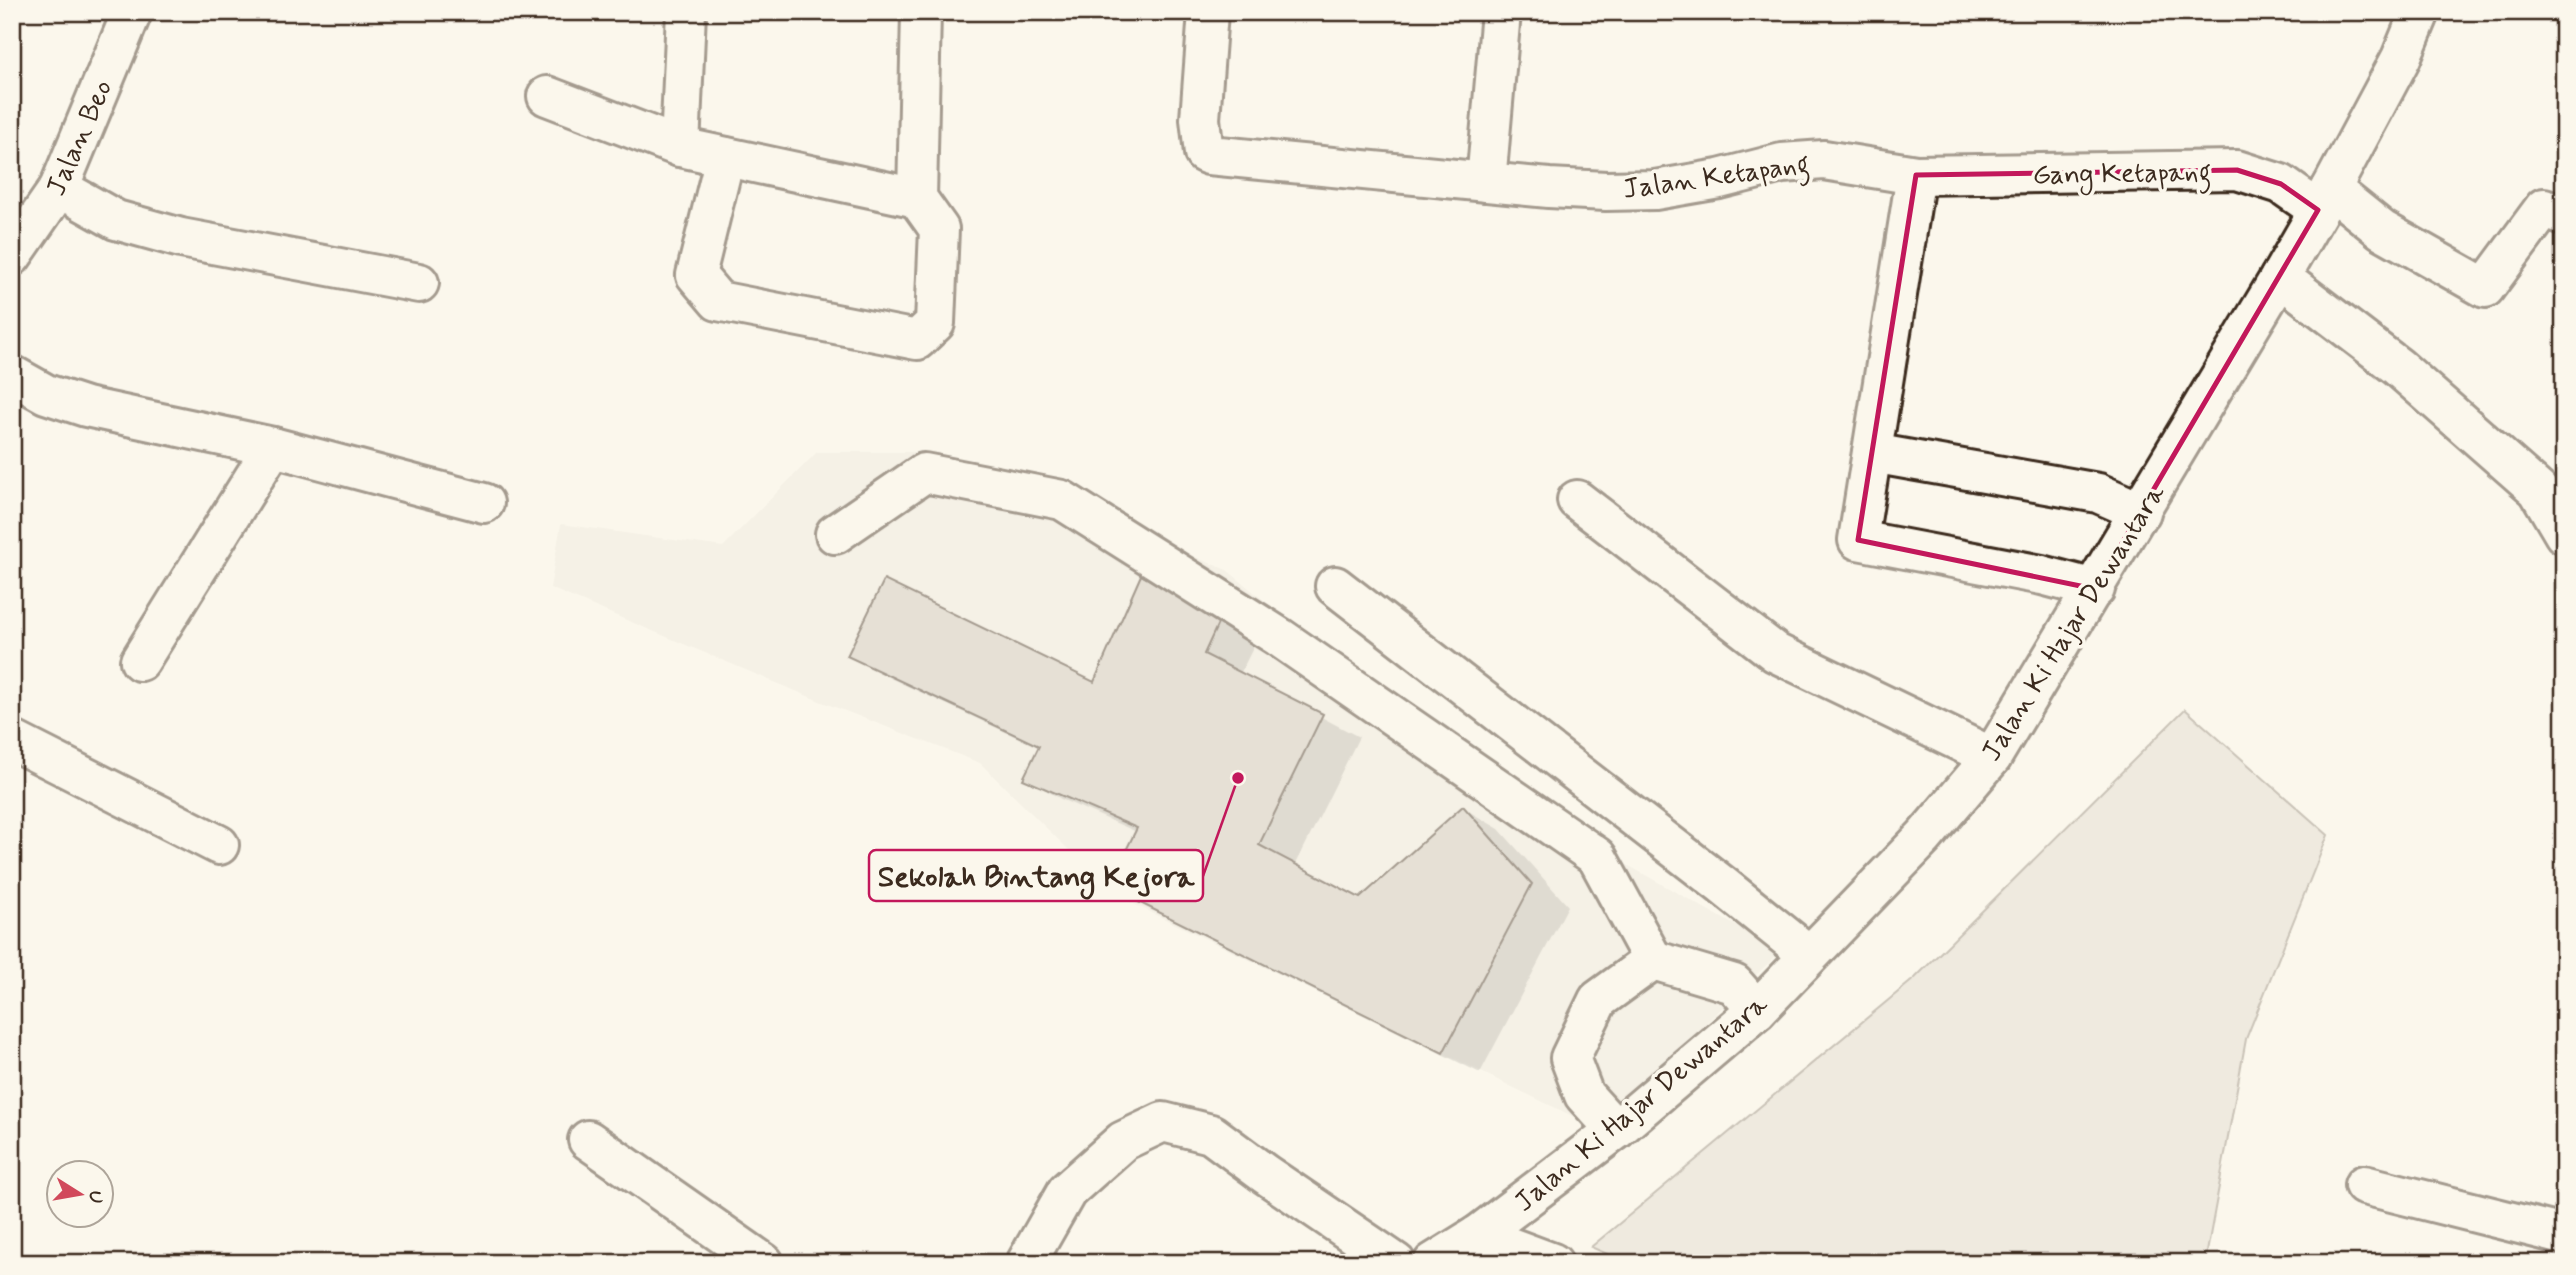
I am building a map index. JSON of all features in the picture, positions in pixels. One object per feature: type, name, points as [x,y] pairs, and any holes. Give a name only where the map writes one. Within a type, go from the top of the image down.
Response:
[{"type":"street","name":"Jalan Beo","points":[[12,256],[59,188],[132,12]]},
{"type":"street","points":[[680,147],[686,12]]},
{"type":"street","points":[[725,157],[696,275],[718,301],[917,340],[935,323],[939,229],[917,198],[921,12]]},
{"type":"street","name":"Jalan Ketapang","points":[[1208,12],[1200,118],[1203,153],[1209,155],[1583,190],[1655,190],[1719,179],[1782,163],[1824,160],[1916,175]]},
{"type":"street","points":[[1486,182],[1501,12]]},
{"type":"street","name":"Jalan Ki Hajar Dewantara","points":[[1433,1263],[1478,1235],[1616,1130],[1757,1010],[1924,837],[1992,757],[2095,589],[2325,200],[2401,58],[2420,12]]},
{"type":"street","points":[[547,96],[680,147],[917,198]]},
{"type":"street","name":"Gang Ketapang","points":[[1916,175],[2237,170],[2325,200],[2485,288],[2544,208],[2564,216]]},
{"type":"street","points":[[1916,175],[1858,540],[2042,575],[2095,589]]},
{"type":"street","points":[[59,188],[117,220],[181,238],[419,283]]},
{"type":"street","points":[[2280,277],[2398,367],[2538,490],[2564,534]]},
{"type":"street","points":[[12,375],[46,394],[86,407],[273,447],[484,503]]},
{"type":"street","points":[[140,661],[273,447]]},
{"type":"street","points":[[1872,453],[2098,494],[2141,512]]},
{"type":"street","points":[[835,534],[925,473],[1062,500],[1279,637],[1597,858],[1653,960],[1734,984],[1757,1010]]},
{"type":"street","points":[[1577,500],[1776,653],[1992,757]]},
{"type":"street","points":[[1335,586],[1809,955]]},
{"type":"street","points":[[12,740],[219,845]]},
{"type":"street","points":[[1616,1130],[1584,1095],[1570,1058],[1598,1000],[1653,960]]},
{"type":"street","points":[[1026,1263],[1067,1191],[1122,1141],[1163,1122],[1211,1134],[1396,1263]]},
{"type":"street","points":[[588,1140],[764,1263]]},
{"type":"street","points":[[2364,1185],[2564,1235]]},
{"type":"street","points":[[1478,1235],[1553,1263]]},
{"type":"highlighted area","points":[[2237,170],[2281,184],[2318,210],[2095,589],[1858,540],[1916,175]]},
{"type":"shaded area","points":[[817,452],[937,452],[1227,570],[1499,793],[1781,951],[1597,1128],[1115,895],[980,763],[822,702],[550,588],[561,524],[723,547]]},
{"type":"shaded area","points":[[2185,709],[2328,835],[2246,1039],[2205,1263],[1628,1263],[1591,1247],[1915,978]]},
{"type":"building","points":[[1141,575],[1221,617],[1204,654],[1323,714],[1259,845],[1360,898],[1463,806],[1532,884],[1443,1053],[1108,887],[1137,828],[1023,779],[1039,746],[847,656],[884,580],[1094,682]]},
{"type":"place","name":"Sekolah Bintang Kejora","points":[[1238,778]]}]
